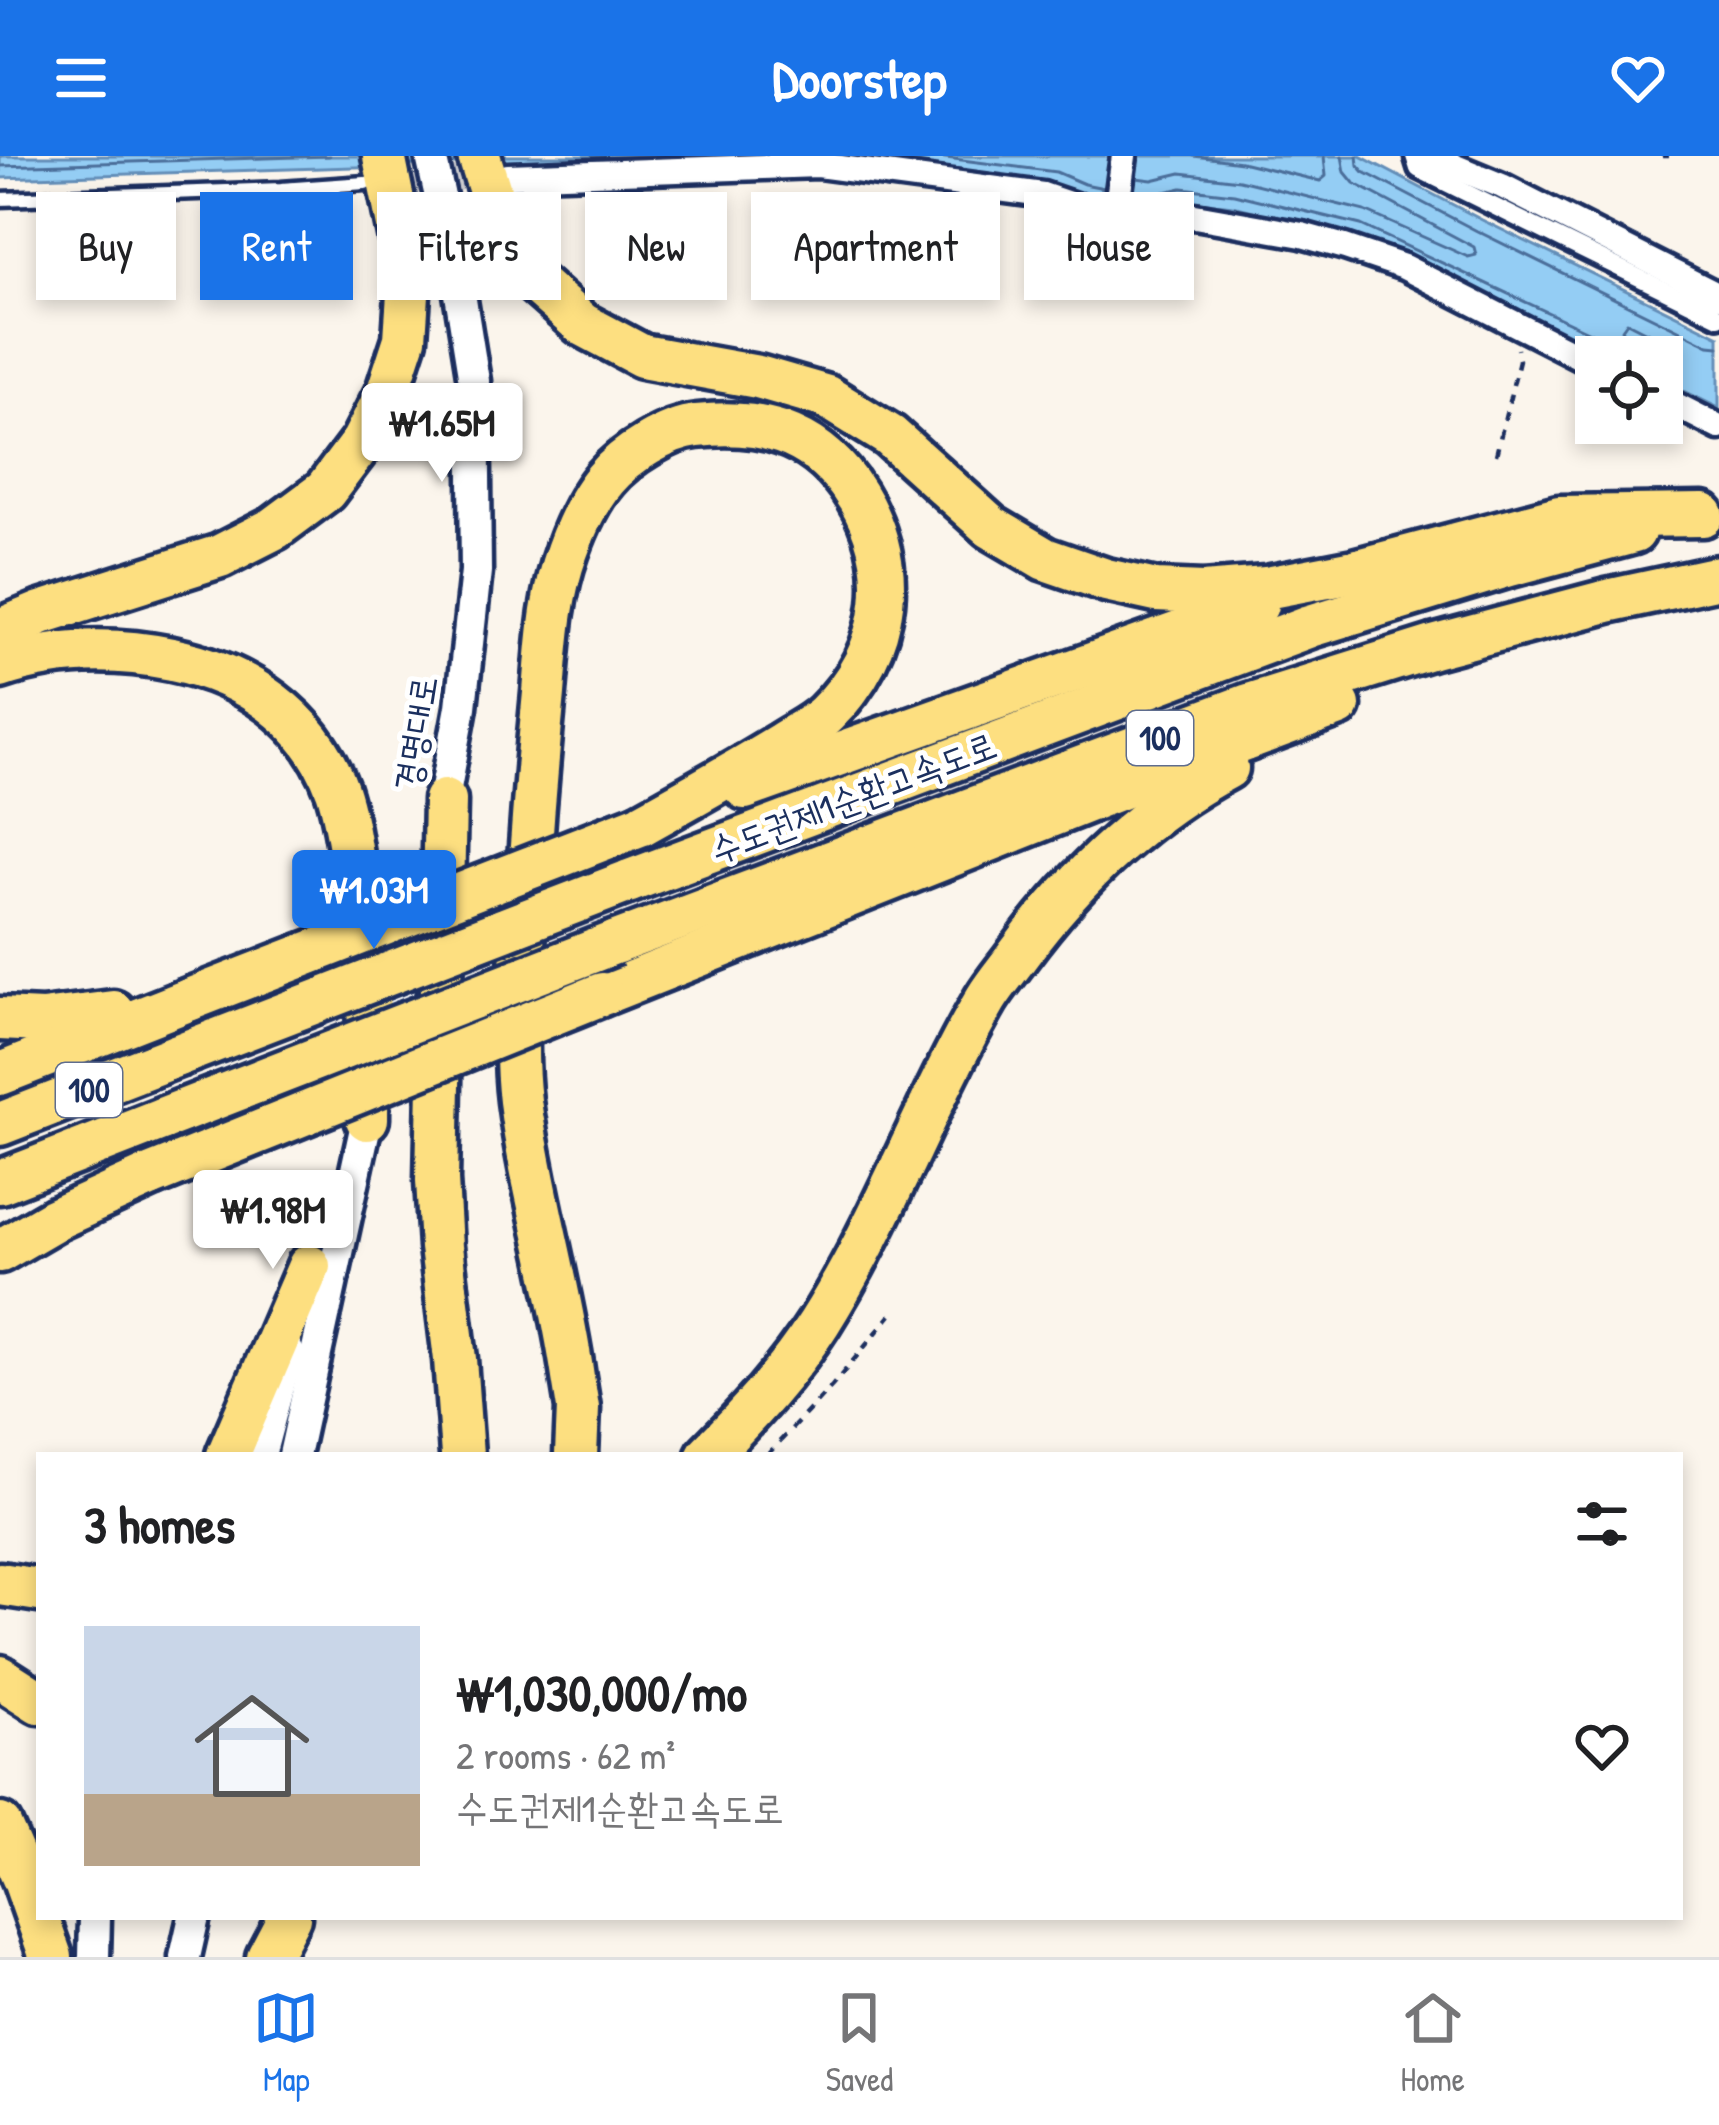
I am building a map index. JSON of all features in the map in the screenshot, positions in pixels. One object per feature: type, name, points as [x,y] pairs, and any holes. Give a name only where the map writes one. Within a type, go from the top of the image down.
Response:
[{"type":"highway","points":[[489,166],[498,217],[530,278],[582,324],[642,356],[758,377],[827,397],[890,436],[991,527],[1045,559],[1106,580],[1156,591],[1266,588],[1354,571],[1559,517],[1711,513]]},
{"type":"highway","points":[[0,630],[220,556],[275,528],[325,491],[362,442],[388,391],[404,339],[409,279],[379,170]]},
{"type":"highway","points":[[576,1452],[576,1392],[520,1099],[517,1038],[553,599],[566,552],[606,477],[678,428],[765,425],[802,440],[833,462],[862,502],[880,546],[884,591],[875,638],[852,685],[823,717],[640,825]]},
{"type":"highway","name":"수도권제1순환고속도로","points":[[0,1124],[1310,626],[1510,565],[1711,513]]},
{"type":"highway","points":[[0,1074],[640,825],[1354,571]]},
{"type":"highway","name":"수도권제1순환고속도로","points":[[0,1182],[614,943],[1248,705],[1433,647],[1719,577]]},
{"type":"highway","points":[[0,1251],[55,1219],[152,1175],[1304,717],[1476,661],[1607,601]]},
{"type":"highway","points":[[0,668],[28,658],[82,650],[137,652],[190,663],[235,678],[282,708],[315,746],[336,786],[348,828],[367,951],[367,1119]]},
{"type":"highway","points":[[711,1452],[758,1403],[818,1324],[987,997],[1036,930],[1086,874],[1135,830],[1187,789],[1278,740],[1304,717]]},
{"type":"highway","points":[[445,800],[437,1180],[462,1452]]},
{"type":"highway","points":[[0,1019],[42,1021],[191,999]]},
{"type":"highway","points":[[229,1452],[308,1266]]},
{"type":"highway","points":[[0,1584],[36,1590]]},
{"type":"highway","points":[[0,1677],[36,1700]]},
{"type":"highway","points":[[0,1826],[36,1914]]},
{"type":"highway","points":[[38,1920],[51,1957]]},
{"type":"highway","points":[[268,1957],[287,1920]]},
{"type":"street","points":[[1119,192],[1124,156]]},
{"type":"street","points":[[1414,156],[1418,170],[1719,317]]},
{"type":"street","points":[[1430,156],[1502,186],[1719,296]]},
{"type":"street","name":"경명대로","points":[[295,1452],[367,1119],[445,800],[476,571],[474,381],[433,163]]},
{"type":"street","points":[[489,166],[818,165],[1024,192]]},
{"type":"street","points":[[1194,216],[1302,235],[1404,267],[1575,354]]},
{"type":"street","points":[[1683,409],[1719,427]]},
{"type":"street","points":[[261,1452],[308,1266],[367,1119]]},
{"type":"street","points":[[94,1957],[95,1920]]},
{"type":"street","points":[[185,1957],[193,1920]]},
{"type":"lane","points":[[0,199],[281,189],[379,170]]},
{"type":"path","points":[[1496,454],[1519,360],[1516,344]]},
{"type":"path","points":[[770,1452],[891,1315]]},
{"type":"water","points":[[0,156],[709,156],[0,178]]},
{"type":"water","points":[[833,156],[1360,156],[1719,336],[1719,408],[1683,390],[1683,336],[1575,337],[1358,237],[1233,206],[1194,201],[1194,192],[1072,192],[1054,184]]},
{"type":"tunnel","points":[[379,182],[494,177]]}]
